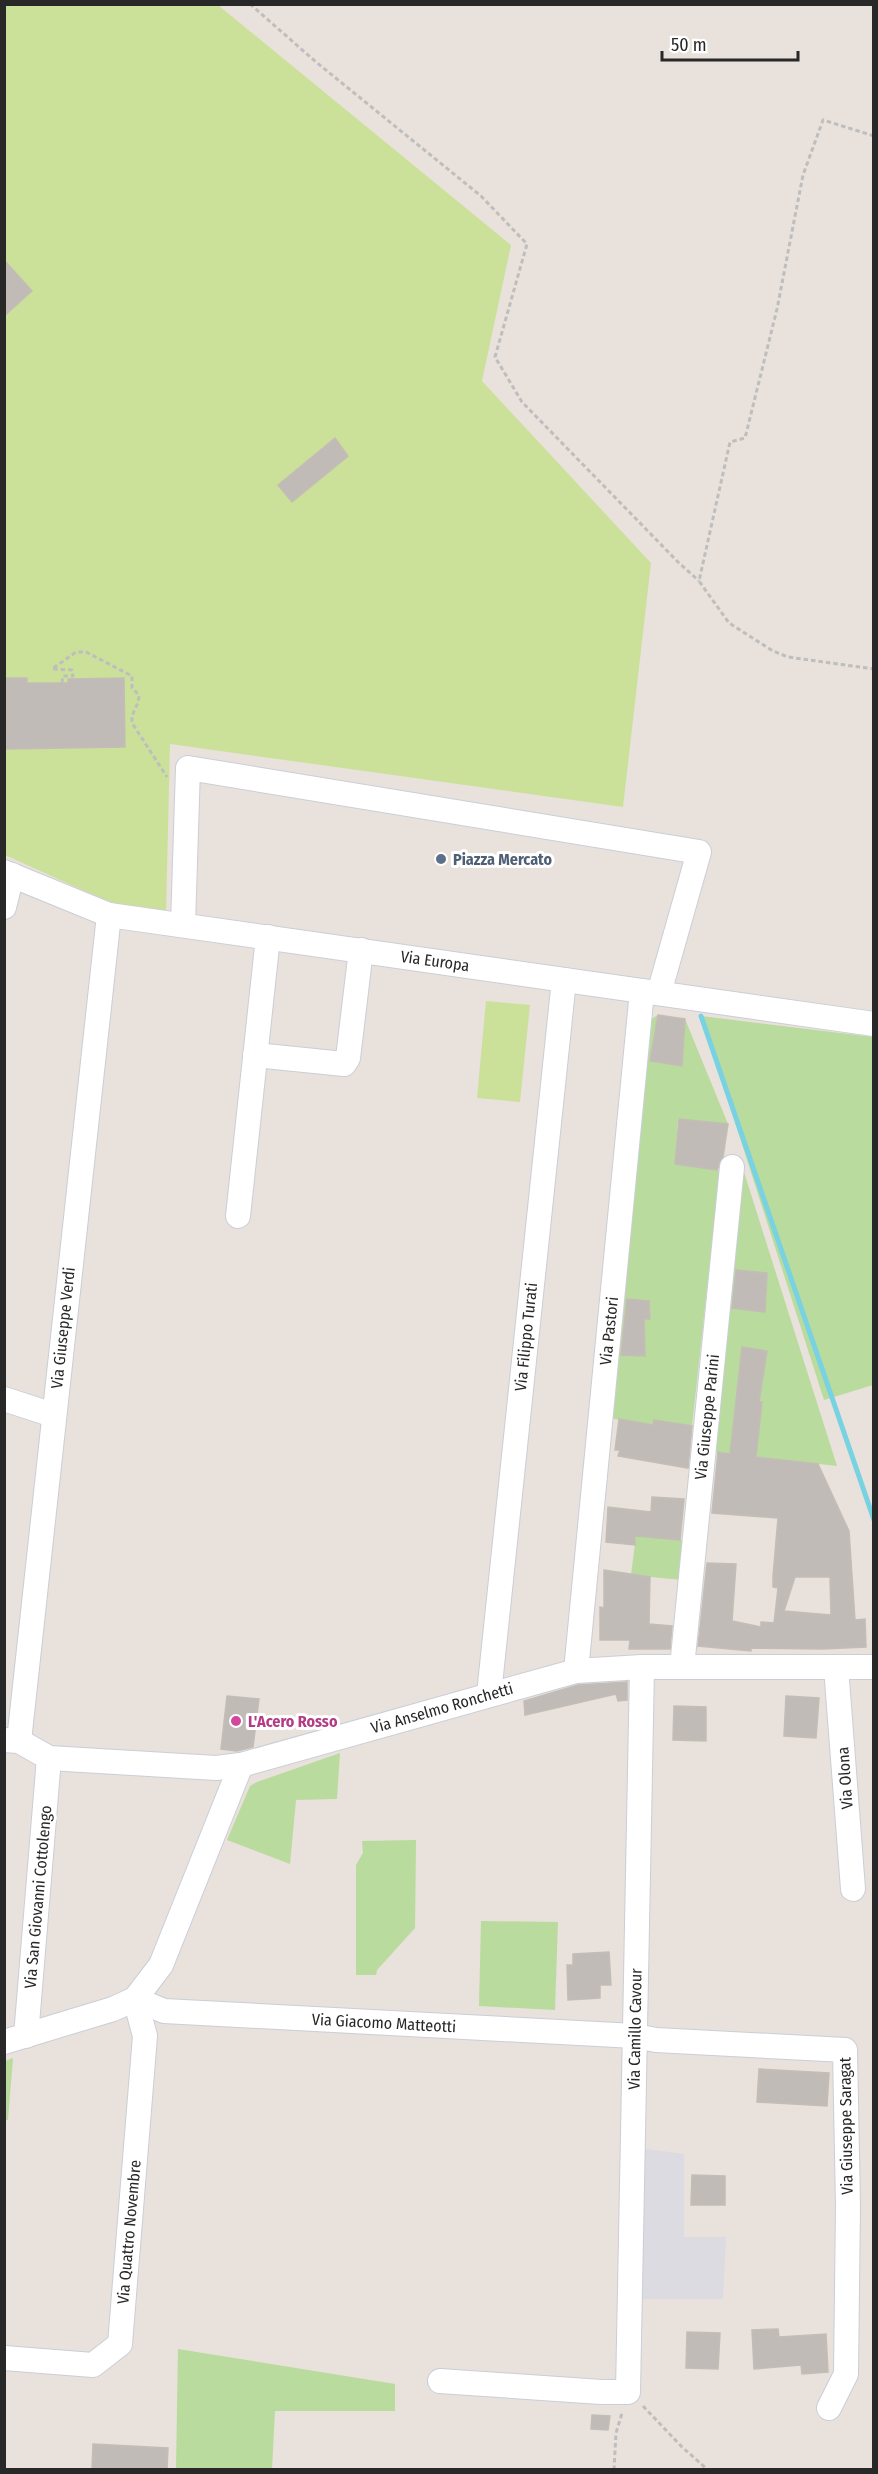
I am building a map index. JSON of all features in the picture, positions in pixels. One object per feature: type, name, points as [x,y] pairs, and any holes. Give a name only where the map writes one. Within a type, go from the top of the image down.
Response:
[{"type":"street","points":[[183,925],[188,768],[699,852],[650,992]]},
{"type":"street","points":[[4,908],[8,874]]},
{"type":"street","name":"Via Europa","points":[[8,874],[109,915],[873,1024]]},
{"type":"street","name":"Via Giuseppe Verdi","points":[[12,1741],[53,1415],[109,915]]},
{"type":"street","points":[[238,1216],[268,937]]},
{"type":"street","points":[[255,1054],[344,1064],[348,1058],[360,950]]},
{"type":"street","name":"Via Filippo Turati","points":[[489,1694],[564,980]]},
{"type":"street","name":"Via Pastori","points":[[576,1671],[650,992]]},
{"type":"street","name":"Via Giuseppe Parini","points":[[682,1667],[732,1167]]},
{"type":"street","points":[[4,1399],[53,1415]]},
{"type":"street","name":"Via Anselmo Ronchetti","points":[[12,1741],[49,1758],[158,1766],[216,1768],[241,1766],[576,1671],[642,1667],[873,1667]]},
{"type":"street","name":"Via Camillo Cavour","points":[[628,2392],[642,1667]]},
{"type":"street","name":"Via Olona","points":[[836,1667],[853,1889]]},
{"type":"street","name":"Via San Giovanni Cottolengo","points":[[15,2039],[49,1758]]},
{"type":"street","points":[[15,2039],[113,2009],[135,1999],[161,1965],[241,1766]]},
{"type":"street","name":"Via Giacomo Matteotti","points":[[135,1999],[164,2011],[635,2036]]},
{"type":"street","name":"Via Quattro Novembre","points":[[4,2358],[93,2365],[120,2344],[145,2036],[135,1999]]},
{"type":"street","name":"Via Giuseppe Saragat","points":[[635,2036],[656,2040],[845,2050],[848,2206],[846,2374],[829,2408]]},
{"type":"street","points":[[440,2381],[628,2392]]},
{"type":"path","points":[[250,4],[316,62],[482,196],[526,244],[495,357],[522,402],[699,581],[729,623],[773,651],[788,657],[873,669]]},
{"type":"path","points":[[699,581],[730,442],[745,438],[777,309],[803,175],[823,120],[873,136]]},
{"type":"path","points":[[62,683],[63,676],[73,676],[72,670],[52,669],[76,652],[86,652],[132,676],[132,688],[139,695],[139,702],[131,714],[132,723],[169,781]]},
{"type":"path","points":[[614,2469],[616,2433],[628,2392],[682,2447],[708,2469]]},
{"type":"shaded area","points":[[639,2148],[684,2154],[684,2237],[726,2237],[723,2299],[636,2299]]},
{"type":"green space","points":[[5,5],[218,5],[511,245],[482,381],[651,563],[623,807],[170,744],[166,913],[113,904],[5,855]]},
{"type":"green space","points":[[486,1001],[530,1005],[520,1102],[477,1098]]},
{"type":"green space","points":[[658,1015],[651,1061],[682,1065],[685,1019],[728,1124],[678,1119],[675,1164],[720,1170],[692,1426],[654,1420],[653,1425],[609,1418],[648,1021]]},
{"type":"green space","points":[[701,1016],[873,1037],[873,1385],[824,1400]]},
{"type":"green space","points":[[743,1169],[837,1466],[715,1452]]},
{"type":"green space","points":[[636,1536],[684,1540],[682,1580],[631,1575]]},
{"type":"green space","points":[[340,1753],[337,1799],[296,1800],[290,1864],[227,1840],[250,1786]]},
{"type":"green space","points":[[416,1840],[415,1928],[377,1970],[376,1975],[356,1975],[356,1865],[363,1853],[362,1841]]},
{"type":"green space","points":[[481,1921],[558,1922],[555,2010],[479,2006]]},
{"type":"green space","points":[[13,2058],[8,2120],[5,2120],[5,2061]]},
{"type":"green space","points":[[178,2349],[395,2384],[395,2411],[275,2411],[272,2469],[176,2469]]},
{"type":"building","points":[[4,260],[32,291],[4,316]]},
{"type":"building","points":[[335,438],[348,456],[292,502],[278,485]]},
{"type":"building","points":[[4,678],[27,678],[27,683],[68,683],[68,679],[124,678],[125,747],[4,749]]},
{"type":"building","points":[[658,1015],[685,1019],[682,1066],[650,1061]]},
{"type":"building","points":[[679,1119],[728,1124],[723,1157],[717,1170],[675,1164]]},
{"type":"building","points":[[736,1270],[767,1273],[765,1312],[732,1308]]},
{"type":"building","points":[[627,1299],[649,1301],[650,1319],[644,1319],[645,1356],[621,1355]]},
{"type":"building","points":[[742,1347],[767,1351],[759,1402],[762,1402],[756,1457],[818,1464],[849,1531],[855,1620],[865,1619],[866,1647],[751,1648],[751,1651],[698,1646],[707,1563],[736,1564],[732,1621],[761,1627],[761,1622],[774,1623],[778,1588],[773,1587],[773,1576],[778,1518],[712,1513],[718,1452],[730,1454]],"holes":[[[795,1577],[830,1577],[831,1615],[784,1611]]]},
{"type":"building","points":[[619,1419],[653,1425],[654,1420],[692,1426],[688,1468],[618,1456],[620,1450],[615,1450]]},
{"type":"building","points":[[652,1497],[684,1499],[680,1540],[635,1536],[635,1545],[606,1542],[608,1507],[651,1512]]},
{"type":"building","points":[[604,1570],[650,1577],[649,1624],[672,1626],[670,1649],[629,1649],[630,1640],[600,1640],[600,1607],[604,1608]]},
{"type":"building","points":[[627,1682],[627,1700],[618,1701],[616,1694],[525,1715],[524,1701],[578,1685]]},
{"type":"building","points":[[227,1696],[259,1699],[253,1747],[237,1751],[221,1749]]},
{"type":"building","points":[[786,1696],[819,1698],[816,1738],[784,1736]]},
{"type":"building","points":[[674,1706],[706,1707],[706,1741],[673,1740]]},
{"type":"building","points":[[609,1952],[611,1985],[600,1985],[600,1998],[568,2000],[567,1965],[573,1965],[573,1954]]},
{"type":"building","points":[[759,2069],[829,2073],[827,2106],[757,2102]]},
{"type":"building","points":[[692,2175],[725,2176],[725,2205],[691,2205]]},
{"type":"building","points":[[778,2329],[779,2337],[826,2334],[828,2372],[802,2374],[801,2365],[754,2369],[752,2330]]},
{"type":"building","points":[[687,2332],[720,2333],[718,2369],[686,2368]]},
{"type":"building","points":[[592,2415],[610,2416],[608,2430],[591,2429]]},
{"type":"building","points":[[93,2444],[168,2448],[167,2469],[92,2469]]},
{"type":"waterway","points":[[701,1016],[874,1520]]},
{"type":"place","name":"Piazza Mercato","points":[[441,859]]},
{"type":"place","name":"L'Acero Rosso","points":[[236,1721]]}]
